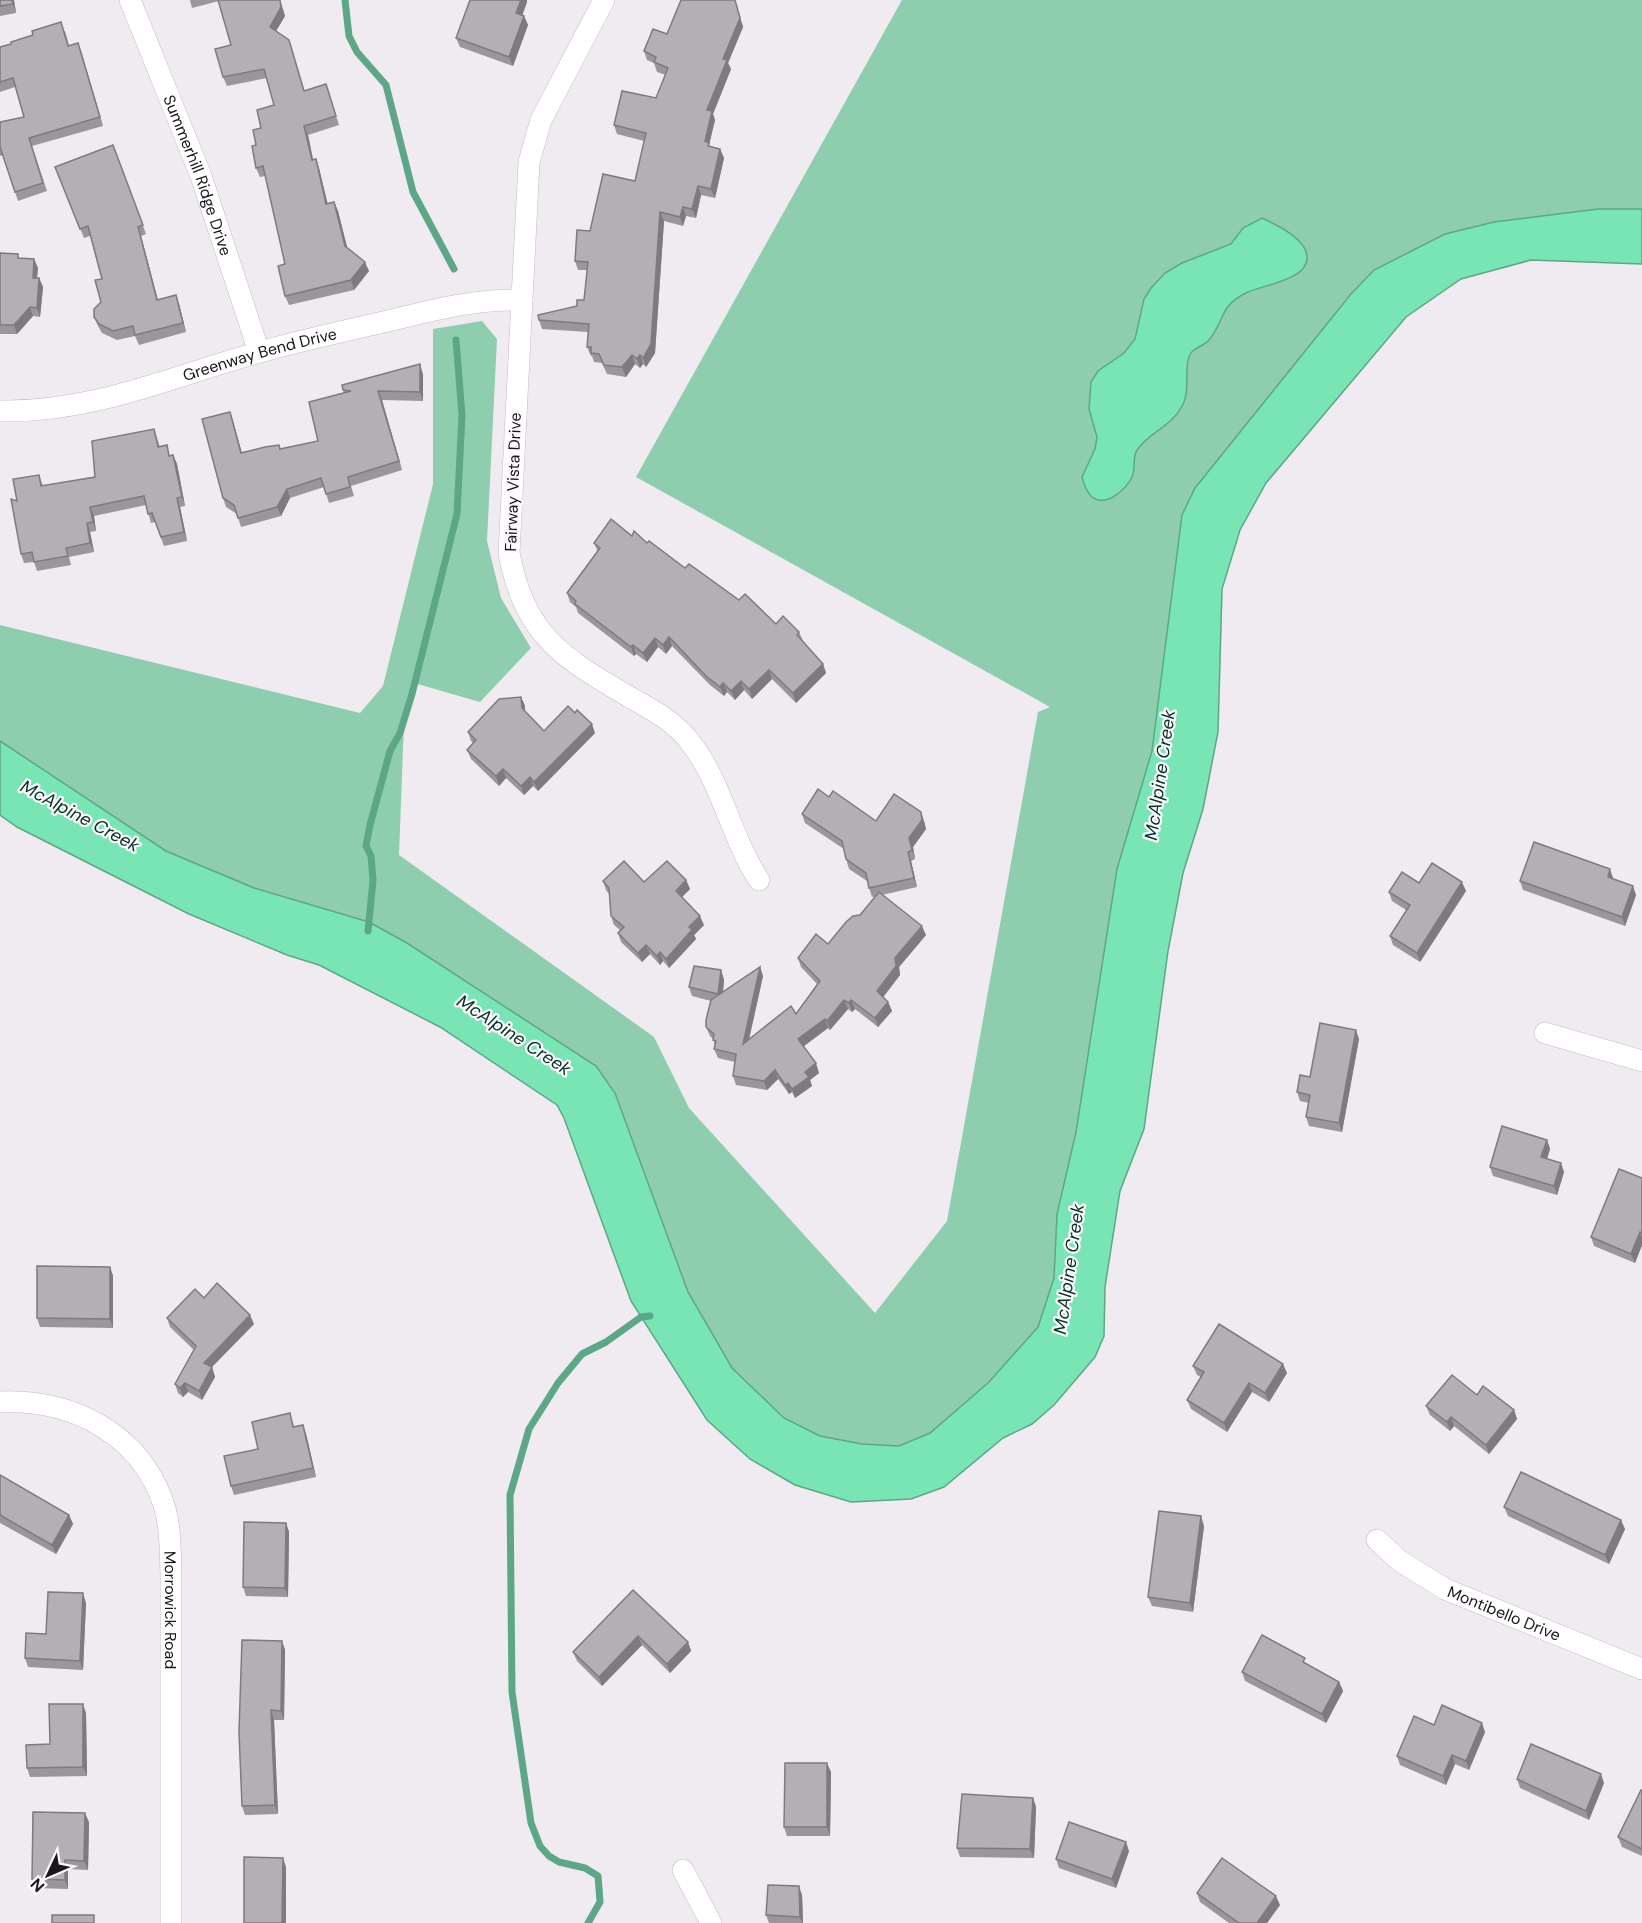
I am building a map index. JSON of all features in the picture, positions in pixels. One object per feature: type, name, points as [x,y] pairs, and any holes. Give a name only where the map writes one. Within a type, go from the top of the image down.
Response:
[{"type":"street","name":"Summerhill Ridge Drive","points":[[130,0],[201,176],[259,352]]},
{"type":"street","name":"Fairway Vista Drive","points":[[604,0],[533,140],[529,162],[509,553],[514,582],[535,625],[566,657],[677,727],[716,781],[735,838],[759,880]]},
{"type":"street","name":"Greenway Bend Drive","points":[[0,411],[36,412],[90,404],[259,352],[458,304],[522,300]]},
{"type":"street","points":[[1545,1033],[1642,1061]]},
{"type":"street","name":"Morrowick Road","points":[[0,1402],[29,1401],[62,1407],[93,1420],[112,1432],[135,1454],[148,1472],[163,1501],[168,1521],[171,1574],[171,1923]]},
{"type":"street","name":"Montibello Drive","points":[[1377,1540],[1400,1561],[1445,1589],[1642,1669]]},
{"type":"street","points":[[683,1870],[711,1923]]},
{"type":"shaded area","points":[[902,0],[1642,0],[1642,220],[1459,254],[1245,460],[1077,1333],[970,1428],[855,1461],[702,1386],[562,1055],[0,775],[0,625],[360,713],[383,686],[433,484],[433,329],[482,321],[497,339],[487,541],[501,598],[531,648],[480,702],[414,683],[404,722],[399,855],[654,1037],[689,1108],[875,1313],[947,1221],[1038,712],[1050,707],[636,477]]},
{"type":"water","name":"McAlpine Creek","points":[[1598,209],[1642,209],[1642,264],[1531,260],[1461,279],[1406,317],[1266,483],[1240,530],[1222,589],[1218,732],[1203,809],[1183,873],[1168,951],[1144,1129],[1120,1191],[1105,1287],[1104,1336],[1095,1357],[1054,1405],[1032,1424],[1003,1438],[944,1487],[911,1499],[851,1502],[795,1485],[750,1459],[707,1420],[631,1301],[564,1118],[557,1105],[440,1027],[319,965],[287,955],[189,914],[17,827],[0,815],[0,741],[166,851],[254,888],[369,922],[407,943],[596,1066],[615,1093],[688,1292],[732,1368],[784,1418],[820,1436],[862,1444],[899,1446],[930,1433],[989,1382],[1038,1327],[1054,1278],[1057,1214],[1076,1132],[1117,869],[1152,751],[1182,515],[1195,488],[1351,294],[1374,270],[1445,234],[1494,222]]},
{"type":"water","points":[[1262,218],[1297,239],[1306,251],[1305,265],[1292,277],[1248,292],[1232,302],[1209,340],[1190,354],[1187,391],[1180,410],[1168,423],[1142,443],[1135,456],[1132,477],[1120,492],[1109,499],[1097,500],[1087,490],[1082,477],[1095,449],[1097,437],[1089,409],[1091,382],[1098,371],[1124,353],[1135,339],[1144,299],[1165,273],[1182,263],[1231,244],[1243,228]]},
{"type":"building","points":[[0,0],[12,0],[13,4],[0,6]]},
{"type":"building","points":[[218,0],[280,0],[281,7],[270,27],[289,40],[304,91],[326,84],[336,116],[304,126],[312,160],[316,159],[326,204],[334,202],[345,246],[365,262],[351,280],[285,296],[278,266],[285,264],[263,166],[256,168],[252,146],[256,145],[253,130],[261,128],[257,110],[274,105],[264,69],[223,77],[215,49],[231,45]]},
{"type":"building","points":[[470,0],[521,0],[516,13],[524,16],[509,57],[456,38]]},
{"type":"building","points":[[681,0],[735,0],[740,18],[723,59],[727,60],[707,110],[712,111],[705,141],[709,143],[708,146],[720,149],[711,189],[698,186],[692,209],[683,207],[680,217],[660,212],[651,344],[643,358],[640,355],[637,359],[632,355],[622,367],[604,365],[599,354],[591,353],[591,347],[587,347],[589,324],[539,320],[538,315],[577,306],[577,300],[584,300],[588,262],[575,261],[577,230],[590,231],[603,174],[635,181],[646,133],[614,125],[622,91],[656,98],[668,68],[654,62],[656,57],[644,51],[653,29],[667,34]]},
{"type":"building","points":[[61,22],[68,46],[78,43],[100,117],[29,138],[43,183],[15,192],[0,147],[0,122],[24,117],[13,78],[0,82],[0,47],[33,35],[32,31]]},
{"type":"building","points":[[113,145],[143,225],[138,227],[157,300],[176,295],[183,323],[135,335],[133,326],[113,331],[99,324],[94,317],[94,309],[101,302],[95,280],[102,279],[88,226],[80,229],[55,167]]},
{"type":"building","points":[[0,253],[18,254],[18,258],[34,259],[33,278],[39,278],[37,308],[30,307],[14,325],[0,325]]},
{"type":"building","points":[[420,364],[420,392],[378,391],[399,461],[348,477],[350,487],[326,494],[321,478],[287,489],[277,507],[238,518],[234,505],[223,498],[202,419],[230,412],[241,453],[265,447],[279,445],[280,449],[318,441],[309,402],[351,391],[343,390],[342,385]]},
{"type":"building","points":[[154,429],[158,447],[167,445],[169,456],[173,455],[182,497],[177,498],[184,532],[161,537],[152,513],[148,514],[144,496],[90,507],[93,522],[87,523],[90,543],[66,548],[68,556],[34,562],[32,552],[21,554],[11,499],[17,501],[13,479],[39,475],[41,486],[95,477],[92,441]]},
{"type":"building","points":[[611,519],[632,536],[634,531],[647,543],[649,541],[685,568],[689,564],[739,600],[745,594],[776,624],[783,616],[799,632],[797,635],[823,664],[793,693],[769,670],[749,689],[741,681],[731,691],[723,683],[720,687],[706,676],[669,637],[663,645],[655,638],[643,653],[633,645],[631,647],[575,604],[576,601],[567,593],[600,548],[594,543]]},
{"type":"building","points":[[521,697],[522,708],[544,731],[568,706],[575,713],[577,710],[592,724],[534,782],[530,777],[521,786],[503,769],[496,776],[467,750],[476,740],[468,732],[499,699]]},
{"type":"building","points":[[818,789],[829,797],[833,791],[876,821],[894,794],[921,812],[922,820],[909,838],[912,850],[908,852],[914,878],[869,888],[866,873],[846,859],[842,841],[802,814]]},
{"type":"building","points":[[1534,842],[1610,869],[1608,877],[1633,886],[1622,917],[1520,881]]},
{"type":"building","points":[[624,861],[644,882],[667,861],[686,880],[676,891],[700,916],[689,927],[692,930],[666,959],[660,952],[657,956],[646,945],[638,953],[618,933],[624,927],[611,916],[609,888],[603,881]]},
{"type":"building","points":[[1432,863],[1462,882],[1417,953],[1390,936],[1410,905],[1389,892],[1402,872],[1419,883]]},
{"type":"building","points":[[879,892],[922,926],[895,958],[896,966],[877,991],[888,1002],[875,1018],[851,1000],[849,1003],[844,1000],[827,1021],[825,1019],[798,1039],[816,1063],[805,1072],[809,1077],[792,1089],[788,1083],[785,1085],[775,1070],[764,1081],[733,1076],[736,1054],[714,1049],[716,1041],[713,1040],[714,1034],[706,1027],[711,1000],[760,967],[743,1044],[791,1006],[796,1014],[820,981],[798,958],[816,934],[828,944],[846,922],[853,916],[860,915]]},
{"type":"building","points":[[694,966],[721,970],[718,994],[689,987]]},
{"type":"building","points":[[1320,1023],[1356,1030],[1339,1123],[1306,1117],[1310,1095],[1297,1092],[1300,1075],[1310,1077]]},
{"type":"building","points":[[1502,1126],[1547,1140],[1541,1157],[1561,1163],[1554,1186],[1490,1167]]},
{"type":"building","points":[[1619,1169],[1642,1178],[1642,1233],[1640,1232],[1631,1254],[1591,1237]]},
{"type":"building","points":[[37,1266],[110,1267],[110,1319],[37,1318]]},
{"type":"building","points":[[217,1283],[250,1315],[204,1363],[212,1367],[199,1391],[185,1383],[180,1388],[175,1384],[196,1346],[167,1318],[195,1289],[204,1298]]},
{"type":"building","points":[[1219,1324],[1283,1364],[1265,1393],[1249,1383],[1224,1423],[1187,1400],[1204,1372],[1193,1366]]},
{"type":"building","points":[[1452,1375],[1477,1395],[1483,1386],[1514,1410],[1486,1445],[1451,1417],[1447,1422],[1426,1406]]},
{"type":"building","points":[[290,1413],[293,1427],[303,1425],[313,1468],[231,1486],[224,1456],[258,1449],[252,1422]]},
{"type":"building","points":[[1521,1472],[1621,1520],[1605,1555],[1504,1507]]},
{"type":"building","points":[[0,1475],[69,1515],[52,1545],[0,1515]]},
{"type":"building","points":[[1159,1511],[1201,1516],[1190,1603],[1148,1597]]},
{"type":"building","points":[[244,1522],[286,1523],[285,1588],[243,1587]]},
{"type":"building","points":[[633,1590],[688,1642],[667,1664],[638,1636],[599,1677],[573,1652]]},
{"type":"building","points":[[48,1592],[83,1593],[80,1661],[25,1658],[26,1633],[46,1634]]},
{"type":"building","points":[[1262,1635],[1305,1658],[1303,1662],[1339,1682],[1322,1714],[1242,1672]]},
{"type":"building","points":[[242,1640],[282,1641],[281,1711],[271,1710],[275,1805],[242,1806],[239,1732]]},
{"type":"building","points":[[49,1704],[83,1704],[83,1767],[27,1768],[26,1745],[50,1744]]},
{"type":"building","points":[[1442,1705],[1482,1723],[1466,1761],[1452,1755],[1443,1776],[1397,1756],[1414,1716],[1434,1725]]},
{"type":"building","points":[[1531,1744],[1601,1774],[1586,1811],[1517,1779]]},
{"type":"building","points":[[785,1763],[827,1763],[827,1827],[784,1827]]},
{"type":"building","points":[[1642,1790],[1642,1849],[1618,1837]]},
{"type":"building","points":[[962,1794],[1033,1798],[1030,1849],[957,1848]]},
{"type":"building","points":[[33,1812],[85,1813],[84,1861],[65,1860],[65,1880],[32,1879]]},
{"type":"building","points":[[1069,1822],[1126,1842],[1112,1879],[1056,1859]]},
{"type":"building","points":[[244,1857],[283,1858],[282,1923],[244,1923]]},
{"type":"building","points":[[1222,1858],[1276,1896],[1257,1923],[1239,1923],[1197,1893]]},
{"type":"building","points":[[768,1885],[799,1886],[800,1917],[766,1915]]},
{"type":"building","points":[[52,1915],[94,1915],[94,1923],[52,1923]]},
{"type":"waterway","points":[[345,0],[349,36],[357,52],[386,85],[413,192],[454,269]]},
{"type":"waterway","points":[[368,931],[373,880],[371,856],[366,846],[370,825],[390,751],[400,733],[412,694],[457,514],[462,415],[456,340]]},
{"type":"waterway","points":[[588,1923],[600,1902],[598,1876],[585,1868],[559,1862],[549,1856],[540,1846],[531,1823],[512,1692],[510,1495],[529,1429],[558,1383],[582,1354],[606,1342],[641,1317],[650,1316]]}]
